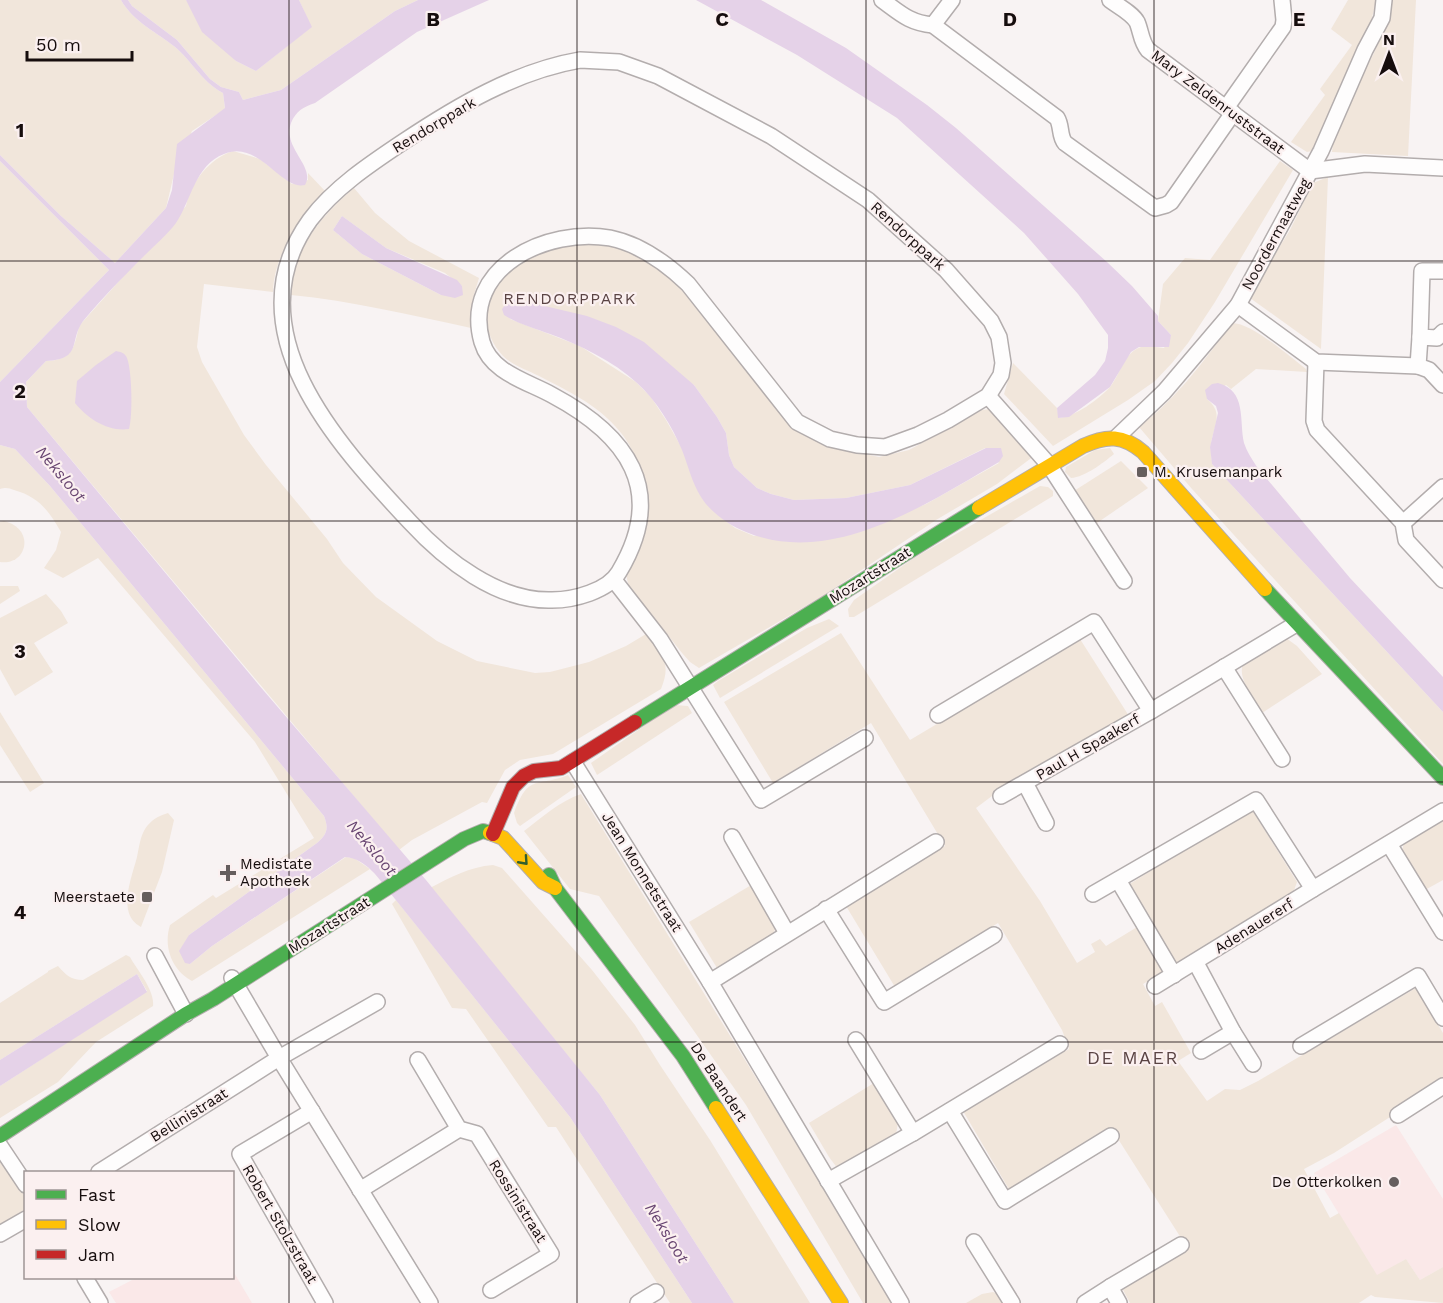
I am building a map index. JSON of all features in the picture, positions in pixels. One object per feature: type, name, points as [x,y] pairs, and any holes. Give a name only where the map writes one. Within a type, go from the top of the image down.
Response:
[{"type":"street","points":[[882,0],[914,22],[933,25],[1057,118],[1065,143],[1155,208],[1166,206],[1171,202],[1282,27],[1284,20],[1282,0]]},
{"type":"street","points":[[933,25],[952,0]]},
{"type":"street","name":"Mary Zeldenruststraat","points":[[1110,0],[1134,18],[1144,46],[1148,50],[1310,171]]},
{"type":"street","name":"Noordermaatweg","points":[[1117,437],[1164,392],[1238,305],[1310,171],[1382,18],[1384,0]]},
{"type":"street","name":"Rendorppark","points":[[614,580],[579,596],[557,600],[534,600],[478,579],[449,558],[420,533],[384,495],[320,413],[291,358],[283,326],[281,295],[285,274],[291,255],[311,219],[343,186],[378,159],[423,129],[528,73],[580,60],[619,62],[658,76],[714,105],[771,136],[837,177],[868,200],[946,270],[991,321],[999,337],[1003,363],[1001,375],[987,396]]},
{"type":"street","points":[[1310,171],[1365,164],[1443,168]]},
{"type":"street","points":[[865,738],[761,800],[660,639],[614,580],[632,545],[642,512],[637,477],[626,455],[614,440],[587,417],[554,395],[507,373],[493,361],[484,349],[479,332],[478,312],[484,291],[497,271],[532,248],[547,243],[578,238],[609,238],[638,247],[670,267],[688,284],[797,422],[830,439],[857,445],[885,447],[928,430],[987,396],[1049,465],[1124,581]]},
{"type":"street","points":[[1418,366],[1422,270],[1443,271]]},
{"type":"street","points":[[1238,305],[1316,362],[1418,366],[1429,370],[1443,385]]},
{"type":"street","points":[[1420,337],[1437,338],[1443,332]]},
{"type":"street","points":[[1316,362],[1314,421],[1317,430],[1403,523],[1407,540],[1443,580]]},
{"type":"street","points":[[1117,437],[1143,452],[1296,624],[1443,778]]},
{"type":"street","name":"Mozartstraat","points":[[0,1136],[186,1014],[207,992],[233,980],[310,927],[381,886],[471,822],[481,819],[495,827],[513,786],[524,776],[534,771],[561,768],[573,762],[690,686],[1049,465],[1099,438],[1117,437]]},
{"type":"street","points":[[1403,523],[1443,487]]},
{"type":"street","points":[[938,715],[1094,622],[1151,711]]},
{"type":"street","name":"Paul H Spaakerf","points":[[1000,796],[1151,711],[1296,624]]},
{"type":"street","points":[[1224,667],[1282,759]]},
{"type":"street","name":"Jean Monnetstraat","points":[[573,762],[710,982],[901,1303]]},
{"type":"street","name":"Paul H Spaakerf","points":[[1025,783],[1046,823]]},
{"type":"street","points":[[1093,894],[1256,800],[1313,890]]},
{"type":"street","name":"Adenauererf","points":[[1155,986],[1443,811]]},
{"type":"street","name":"De Baandert","points":[[495,827],[513,830],[547,869],[555,888],[683,1056],[841,1303]]},
{"type":"street","points":[[732,837],[787,933]]},
{"type":"street","points":[[710,982],[936,842]]},
{"type":"street","points":[[1389,844],[1443,932]]},
{"type":"street","points":[[1118,880],[1174,975]]},
{"type":"street","points":[[826,909],[884,1002],[994,935]]},
{"type":"street","points":[[155,956],[186,1014]]},
{"type":"street","points":[[1196,963],[1253,1064]]},
{"type":"street","points":[[1301,1046],[1418,976],[1443,1018]]},
{"type":"street","points":[[233,980],[429,1303]]},
{"type":"street","points":[[279,1058],[377,1002]]},
{"type":"street","points":[[1201,1051],[1233,1032]]},
{"type":"street","points":[[856,1040],[913,1133]]},
{"type":"street","points":[[828,1181],[913,1133],[1060,1044]]},
{"type":"street","name":"Bellinistraat","points":[[102,1171],[279,1058]]},
{"type":"street","name":"Rossinistraat","points":[[418,1060],[459,1129],[477,1134],[552,1254],[491,1290]]},
{"type":"street","points":[[1398,1115],[1443,1086]]},
{"type":"street","name":"Robert Stolzstraat","points":[[312,1111],[240,1155],[325,1303]]},
{"type":"street","points":[[950,1111],[1005,1201],[1111,1136]]},
{"type":"street","points":[[360,1190],[459,1129]]},
{"type":"street","points":[[0,1146],[24,1182]]},
{"type":"street","points":[[0,1234],[24,1220]]},
{"type":"street","points":[[974,1242],[1012,1303]]},
{"type":"street","points":[[1085,1303],[1181,1245]]},
{"type":"street","points":[[86,1279],[100,1303]]},
{"type":"street","points":[[1110,1287],[1119,1303]]},
{"type":"street","points":[[638,1303],[656,1292]]},
{"type":"shaded area","points":[[0,0],[121,0],[137,19],[178,49],[207,82],[223,93],[225,109],[192,131],[174,174],[166,208],[115,263],[61,216],[0,155]]},
{"type":"shaded area","points":[[128,0],[186,0],[236,61],[256,71],[311,27],[299,0],[418,0],[395,11],[281,90],[243,100],[239,92],[221,87],[210,79],[177,40],[132,6]]},
{"type":"shaded area","points":[[1348,0],[1376,0],[1367,31],[1344,78],[1322,134],[1312,151],[1307,152],[1291,142],[1325,95],[1320,89],[1352,45],[1331,29]]},
{"type":"shaded area","points":[[1390,0],[1416,0],[1408,156],[1332,152],[1343,114],[1379,40]]},
{"type":"shaded area","points":[[233,151],[260,159],[292,184],[308,180],[308,173],[325,191],[306,213],[283,250],[274,278],[273,292],[204,284],[197,347],[202,362],[244,435],[327,539],[343,563],[376,597],[437,641],[477,661],[535,673],[550,672],[589,662],[626,646],[646,634],[664,659],[666,672],[661,689],[553,754],[520,760],[505,770],[487,803],[482,802],[412,840],[399,850],[27,407],[26,382],[46,361],[67,356],[73,347],[79,326],[186,206],[188,197],[202,172],[217,159]]},
{"type":"shaded area","points":[[0,161],[109,270],[0,382]]},
{"type":"shaded area","points":[[1280,161],[1293,170],[1215,302],[1188,343],[1155,381],[1053,446],[1004,394],[1013,363],[1057,408],[1059,418],[1079,411],[1093,402],[1110,387],[1126,359],[1135,350],[1146,346],[1164,348],[1171,335],[1158,321],[1163,284],[1185,258],[1210,260]]},
{"type":"shaded area","points":[[1328,177],[1321,349],[1250,298],[1252,291],[1290,230],[1313,183]]},
{"type":"shaded area","points":[[354,188],[375,213],[409,241],[479,278],[473,298],[471,328],[404,313],[291,295],[297,263],[310,235]],"holes":[[[342,216],[386,248],[445,273],[462,286],[441,295],[362,254],[333,230]]]},
{"type":"shaded area","points":[[582,243],[603,244],[637,252],[671,277],[782,415],[812,439],[827,446],[879,457],[909,450],[982,410],[990,409],[1034,456],[997,484],[936,520],[823,596],[699,668],[682,653],[629,586],[628,564],[645,532],[648,502],[641,471],[625,439],[616,427],[593,406],[515,365],[503,356],[488,331],[487,303],[496,285],[511,269],[522,259],[541,248]],"holes":[[[515,299],[694,385],[726,433],[729,455],[734,467],[757,488],[794,500],[846,498],[910,485],[985,448],[999,463],[926,504],[863,530],[754,536],[735,528],[721,517],[666,420],[651,397],[636,382],[580,346],[510,319],[507,303]]]},
{"type":"shaded area","points":[[1232,323],[1240,324],[1260,334],[1307,372],[1256,369],[1231,389],[1226,385],[1207,399],[1217,414],[1211,447],[1212,464],[1443,712],[1443,764],[1192,489],[1139,427],[1178,391]]},
{"type":"shaded area","points":[[0,445],[15,449],[50,486],[324,816],[326,831],[317,843],[189,935],[190,964],[212,946],[346,857],[354,858],[370,869],[192,981],[179,971],[171,957],[168,941],[170,925],[213,895],[216,898],[314,838],[255,742],[98,558],[63,578],[44,568],[56,550],[61,532],[37,501],[11,489],[0,489]]},
{"type":"shaded area","points":[[1110,448],[1114,454],[1088,472],[1071,478],[1065,472],[1066,467],[1095,450]]},
{"type":"shaded area","points":[[1121,461],[1148,488],[1094,525],[1074,491]]},
{"type":"shaded area","points":[[1040,486],[1048,487],[1053,491],[1053,496],[854,617],[849,617],[848,609],[854,600],[914,558]]},
{"type":"shaded area","points":[[4,521],[21,531],[24,539],[22,553],[9,562],[0,562],[0,522]]},
{"type":"shaded area","points":[[0,586],[18,586],[20,591],[0,604]]},
{"type":"shaded area","points":[[46,594],[68,623],[34,643],[53,672],[15,696],[0,669],[0,618]]},
{"type":"shaded area","points":[[829,619],[839,626],[720,698],[713,685],[718,681],[807,628]]},
{"type":"shaded area","points":[[841,633],[910,740],[1080,639],[1129,716],[1008,784],[976,808],[1040,901],[1077,963],[1095,952],[1091,944],[1100,939],[1106,946],[1147,921],[1117,892],[1240,815],[1253,811],[1297,882],[1292,896],[1282,904],[1143,984],[1155,1006],[1162,1002],[1191,1053],[1178,1061],[1207,1101],[1225,1089],[1240,1090],[1258,1081],[1416,988],[1443,1033],[1443,1083],[1334,1153],[1304,1169],[1330,1218],[1339,1213],[1377,1275],[1406,1259],[1420,1280],[1443,1267],[1443,1303],[1371,1295],[1359,1303],[1130,1303],[1122,1288],[1188,1249],[1113,1131],[1010,1191],[963,1111],[1069,1049],[1062,1030],[998,923],[895,987],[846,906],[945,846],[871,723],[773,783],[724,702]]},
{"type":"shaded area","points":[[1286,638],[1297,646],[1322,674],[1262,713],[1242,676],[1243,664]]},
{"type":"shaded area","points":[[674,705],[688,706],[692,713],[597,775],[591,763]]},
{"type":"shaded area","points":[[0,712],[44,783],[30,792],[0,745]]},
{"type":"shaded area","points":[[568,775],[576,787],[520,826],[517,823],[514,813],[519,800],[529,787]]},
{"type":"shaded area","points":[[581,794],[895,1303],[863,1303],[746,1105],[599,896],[570,889],[524,831],[558,805]]},
{"type":"shaded area","points":[[168,813],[174,820],[162,872],[141,927],[133,921],[129,913],[127,904],[129,885],[143,832],[152,821]]},
{"type":"shaded area","points":[[1443,819],[1443,880],[1425,890],[1402,851],[1404,842]]},
{"type":"shaded area","points":[[493,865],[502,868],[592,970],[635,1025],[710,1140],[810,1303],[734,1303],[600,1095],[430,888],[468,870]]},
{"type":"shaded area","points":[[753,884],[776,927],[773,934],[717,968],[689,922]]},
{"type":"shaded area","points":[[396,900],[570,1117],[692,1303],[670,1303],[556,1127],[548,1127],[466,1009],[452,1008],[392,904]]},
{"type":"shaded area","points":[[126,955],[130,957],[148,987],[153,1006],[96,1042],[58,1082],[0,1118],[0,1086],[147,991],[137,974],[0,1060],[0,1003],[58,966],[69,976],[83,980]]},
{"type":"shaded area","points":[[874,1083],[898,1122],[896,1135],[838,1169],[809,1123]]},
{"type":"shaded area","points":[[1396,1125],[1443,1199],[1443,1267],[1420,1280],[1406,1259],[1377,1276],[1314,1173]]},
{"type":"shaded area","points":[[0,1157],[24,1195],[24,1212],[0,1226]]},
{"type":"shaded area","points":[[234,1273],[252,1303],[116,1303],[109,1292],[134,1279],[234,1279]]},
{"type":"shaded area","points":[[993,1292],[998,1294],[1003,1303],[966,1303],[982,1294]]},
{"type":"water","name":"Neksloot","points":[[121,0],[128,0],[132,6],[177,40],[210,79],[221,87],[239,92],[243,100],[281,90],[395,11],[418,0],[489,0],[417,32],[315,103],[298,112],[291,123],[289,132],[294,149],[306,171],[305,185],[296,185],[287,181],[248,153],[237,151],[224,154],[206,166],[176,223],[84,320],[79,327],[71,352],[66,357],[46,361],[26,382],[27,407],[258,684],[426,880],[600,1095],[734,1303],[692,1303],[570,1117],[377,876],[360,862],[345,857],[212,946],[190,964],[185,963],[179,951],[189,935],[317,843],[327,828],[324,816],[50,486],[15,449],[0,445],[0,382],[109,270],[0,161],[0,155],[61,216],[115,263],[166,208],[172,190],[177,144],[225,108],[223,93],[207,82],[178,49],[137,19]]},
{"type":"water","points":[[186,0],[299,0],[312,27],[256,71],[236,61],[202,32]]},
{"type":"water","points":[[696,0],[761,0],[846,48],[927,105],[956,128],[1132,286],[1171,335],[1169,347],[1139,347],[1131,352],[1110,387],[1069,417],[1058,418],[1057,408],[1095,375],[1105,361],[1108,348],[1108,335],[1078,294],[1024,233],[897,118],[797,55]]},
{"type":"water","points":[[342,216],[386,248],[457,280],[462,286],[463,295],[455,298],[441,295],[362,254],[333,230]]},
{"type":"water","points":[[515,299],[587,316],[616,327],[644,342],[694,385],[726,433],[729,455],[734,467],[757,488],[771,494],[794,500],[846,498],[910,485],[986,448],[1001,448],[1003,456],[999,462],[910,512],[878,526],[845,536],[811,542],[778,541],[746,532],[721,518],[705,503],[695,486],[673,432],[657,405],[644,390],[628,375],[596,354],[504,315],[502,309]]},
{"type":"water","points":[[116,351],[125,355],[129,364],[131,404],[129,429],[114,428],[99,423],[75,403],[77,381]]},
{"type":"water","points":[[1218,383],[1227,387],[1238,399],[1244,443],[1257,467],[1350,578],[1443,677],[1443,712],[1212,464],[1210,447],[1218,413],[1216,406],[1207,399],[1205,390],[1212,384]]},
{"type":"water","points":[[137,974],[147,992],[0,1086],[0,1060]]},
{"type":"traffic: fast","points":[[635,722],[979,508]]},
{"type":"traffic: fast","points":[[1265,589],[1443,778]]},
{"type":"traffic: fast","points":[[0,1136],[186,1014],[464,839],[483,831],[490,833]]},
{"type":"traffic: fast","points":[[549,875],[555,888],[683,1056],[716,1108]]},
{"type":"traffic: slow","points":[[979,508],[1083,446],[1100,440],[1114,438],[1122,440],[1143,452],[1265,589]]},
{"type":"traffic: slow","points":[[490,833],[503,838],[543,882],[555,888]]},
{"type":"traffic: slow","points":[[716,1108],[841,1303]]},
{"type":"traffic: jam","points":[[493,834],[513,787],[524,776],[534,771],[561,768],[635,722]]},
{"type":"place","name":"M. Krusemanpark","points":[[1142,472]]},
{"type":"place","name":"Medistate Apotheek","points":[[228,873]]},
{"type":"place","name":"Meerstaete","points":[[147,897]]},
{"type":"place","name":"De Otterkolken","points":[[1394,1182]]},
{"type":"district","name":"RENDORPPARK","points":[[570,298]]},
{"type":"district","name":"DE MAER","points":[[1133,1057]]}]
